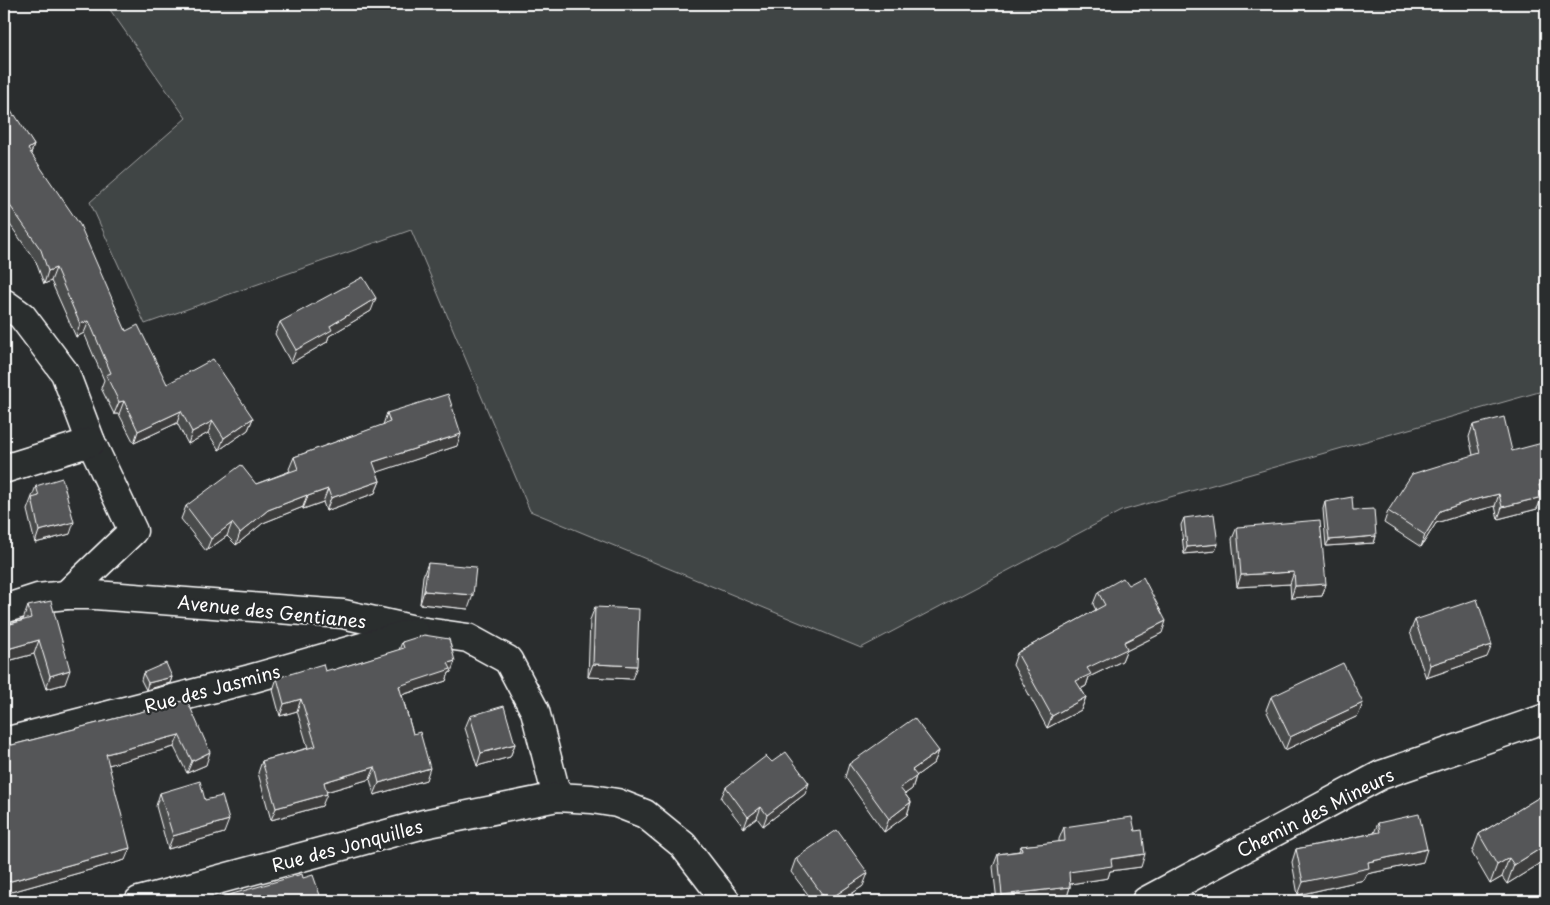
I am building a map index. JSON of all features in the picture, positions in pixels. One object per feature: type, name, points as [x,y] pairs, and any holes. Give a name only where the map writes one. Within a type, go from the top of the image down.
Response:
[{"type":"street","points":[[4,303],[22,316],[65,373],[91,442],[133,531],[66,595]]},
{"type":"street","points":[[4,469],[91,442]]},
{"type":"street","name":"Avenue des Gentianes","points":[[4,609],[38,598],[66,595],[95,595],[343,614],[419,631],[468,638],[508,660],[535,711],[557,798]]},
{"type":"street","name":"Rue des Jasmins","points":[[4,742],[250,679],[419,631]]},
{"type":"street","name":"Chemin des Mineurs","points":[[1146,901],[1382,775],[1546,718]]},
{"type":"street","name":"Rue des Jonquilles","points":[[139,901],[424,824],[557,798],[592,799],[616,804],[645,814],[683,845],[726,901]]},
{"type":"shaded area","points":[[106,4],[1546,4],[1546,390],[1121,511],[861,648],[530,511],[411,230],[145,324],[90,202],[186,118]]},
{"type":"building","points":[[6,103],[34,145],[28,149],[80,225],[126,331],[138,325],[167,384],[213,359],[253,418],[224,438],[213,421],[192,432],[181,411],[138,431],[124,401],[119,402],[106,375],[111,373],[89,321],[80,324],[56,268],[48,271],[41,250],[4,197],[4,104]]},
{"type":"building","points":[[363,277],[376,298],[330,326],[332,330],[296,350],[280,322]]},
{"type":"building","points":[[4,376],[9,396],[4,398]]},
{"type":"building","points":[[448,394],[461,434],[373,462],[380,481],[331,498],[328,489],[307,495],[268,510],[240,533],[232,523],[211,539],[186,506],[241,465],[256,484],[298,469],[294,457],[390,422],[387,413]]},
{"type":"building","points":[[1504,417],[1512,451],[1546,442],[1546,483],[1539,485],[1542,497],[1502,507],[1499,494],[1469,501],[1440,511],[1425,535],[1388,511],[1412,474],[1480,453],[1473,425]]},
{"type":"building","points":[[62,478],[74,522],[39,531],[32,498],[39,496],[36,486]]},
{"type":"building","points":[[1352,497],[1353,510],[1374,509],[1376,536],[1329,540],[1325,502]]},
{"type":"building","points":[[1214,514],[1218,544],[1187,547],[1184,518]]},
{"type":"building","points":[[1320,520],[1326,584],[1295,586],[1294,572],[1241,575],[1237,527]]},
{"type":"building","points":[[428,563],[476,567],[473,595],[424,591]]},
{"type":"building","points":[[1143,577],[1166,621],[1124,642],[1127,649],[1087,668],[1091,674],[1076,681],[1086,697],[1052,716],[1017,653],[1105,605],[1098,592],[1123,578],[1128,585]]},
{"type":"building","points":[[1477,599],[1492,645],[1430,665],[1415,620]]},
{"type":"building","points":[[51,601],[70,670],[50,676],[39,640],[4,650],[4,626],[31,618],[28,606]]},
{"type":"building","points":[[595,607],[639,609],[637,666],[593,664]]},
{"type":"building","points":[[424,635],[449,639],[455,661],[448,663],[451,669],[399,686],[413,734],[420,732],[430,768],[379,783],[375,767],[324,782],[327,794],[276,808],[262,761],[316,746],[301,699],[284,704],[277,678],[323,664],[325,671],[333,670],[404,648],[402,642]]},
{"type":"building","points":[[166,663],[172,677],[148,683],[143,673]]},
{"type":"building","points":[[1343,663],[1363,703],[1290,737],[1271,697]]},
{"type":"building","points":[[187,700],[210,752],[192,761],[179,735],[106,754],[130,848],[4,883],[4,745],[12,745]]},
{"type":"building","points":[[504,706],[515,744],[481,753],[470,716]]},
{"type":"building","points":[[914,718],[939,751],[912,770],[917,776],[900,788],[911,802],[889,819],[849,764]]},
{"type":"building","points":[[786,752],[809,783],[767,815],[761,807],[748,817],[726,787],[766,756],[772,762]]},
{"type":"building","points":[[200,781],[205,800],[222,796],[229,820],[173,836],[160,793]]},
{"type":"building","points":[[1546,793],[1546,845],[1514,865],[1509,858],[1497,865],[1479,834]]},
{"type":"building","points":[[1419,814],[1427,849],[1368,862],[1369,868],[1303,882],[1296,849],[1380,832],[1378,823]]},
{"type":"building","points":[[1132,817],[1135,831],[1142,830],[1145,854],[1111,859],[1112,866],[1069,872],[1070,887],[1002,895],[998,854],[1022,851],[1021,846],[1065,841],[1064,827]]},
{"type":"building","points":[[837,830],[868,873],[827,901],[796,858]]},
{"type":"building","points":[[302,874],[303,878],[313,875],[322,901],[208,901]]}]
